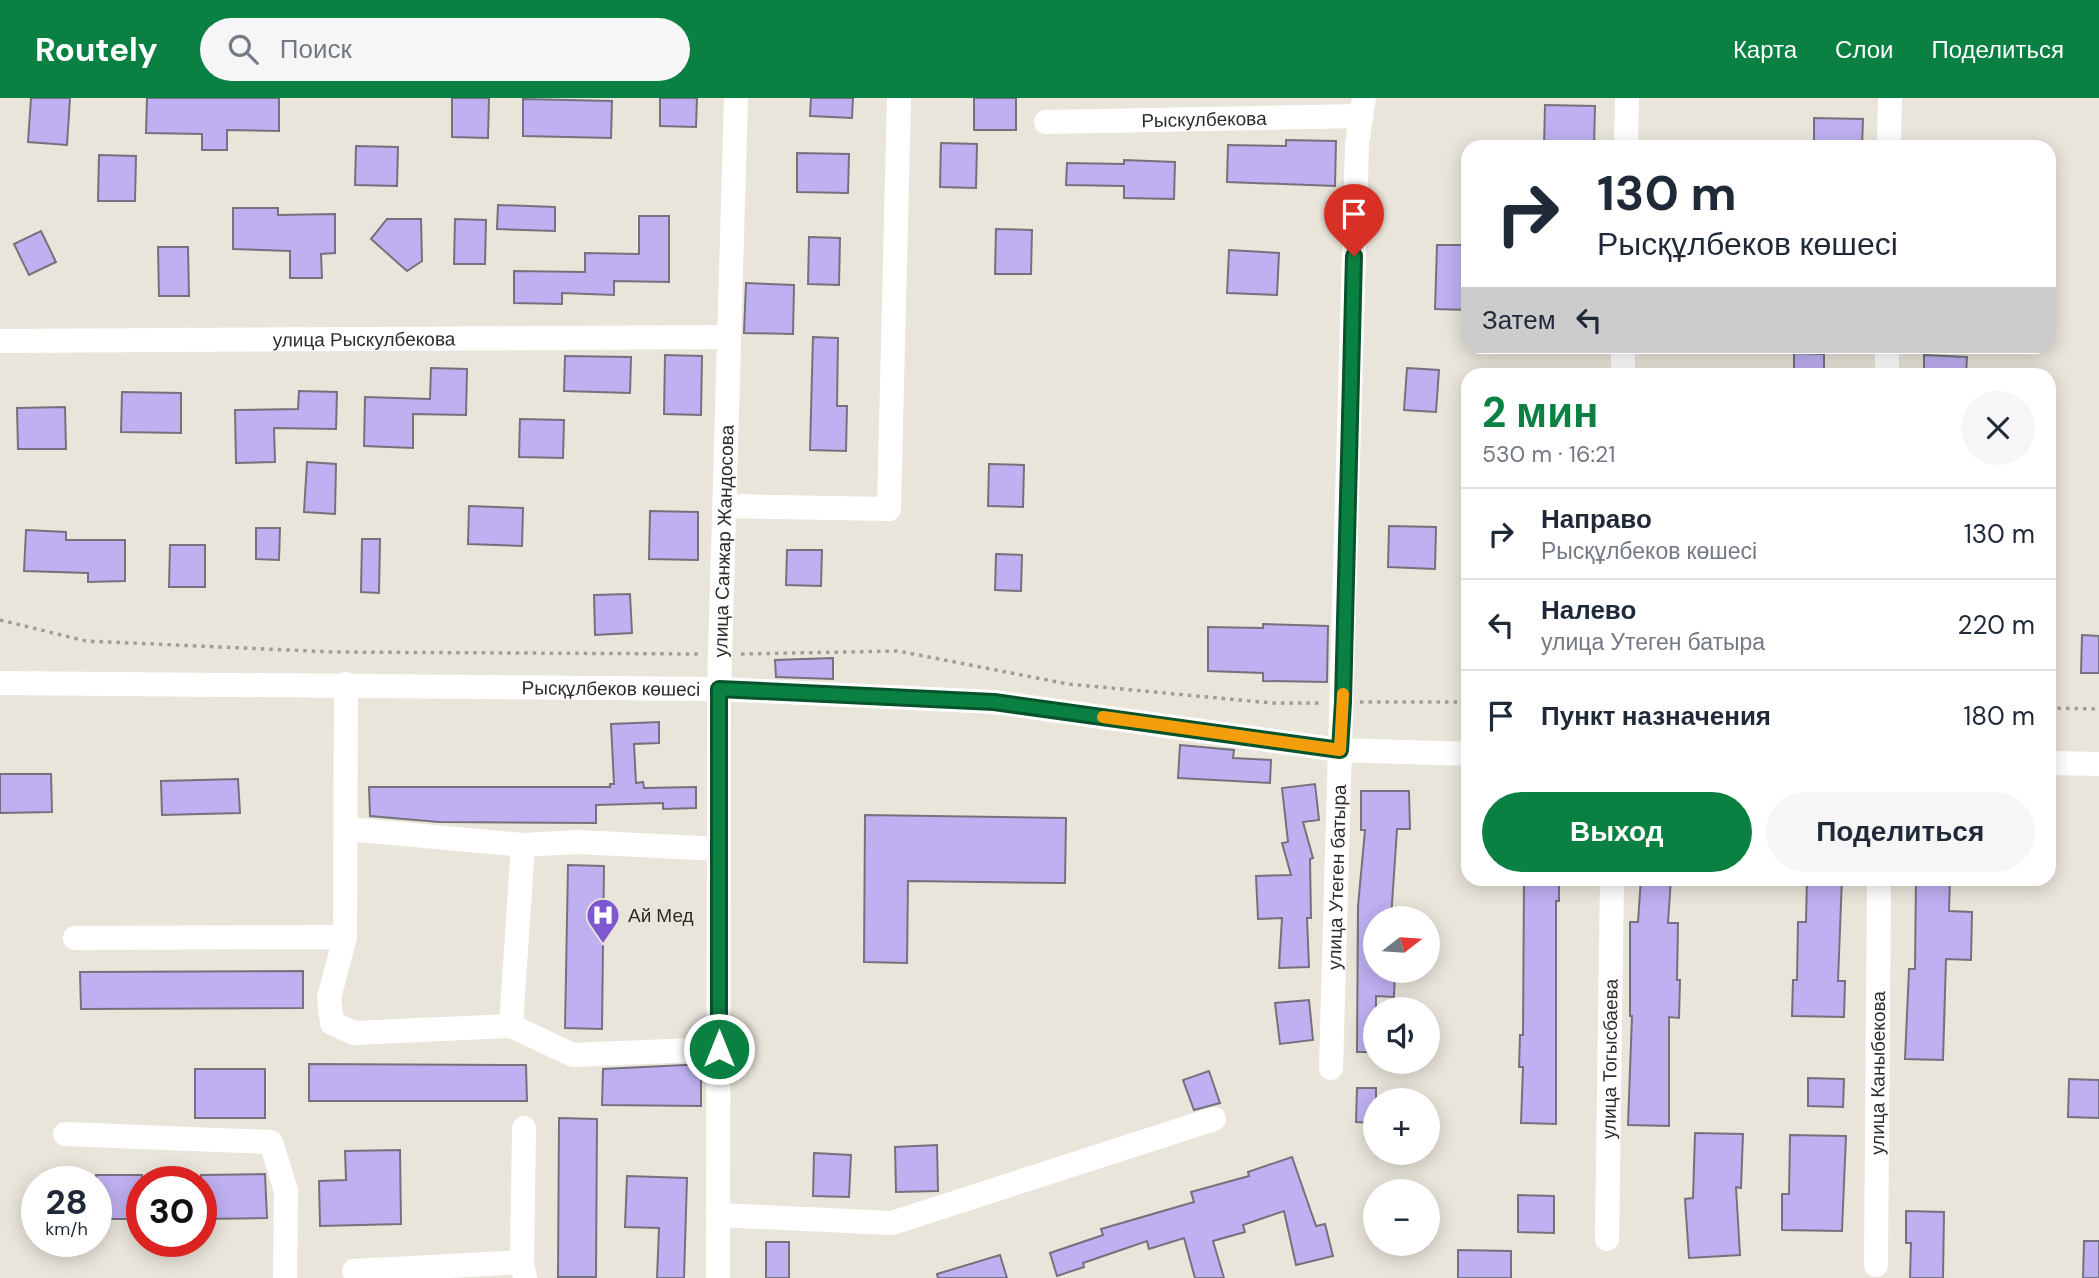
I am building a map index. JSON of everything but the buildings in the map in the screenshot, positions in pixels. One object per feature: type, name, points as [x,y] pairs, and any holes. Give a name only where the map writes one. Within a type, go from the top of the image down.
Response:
[{"type":"street","name":"улица Санжар Жандосова","points":[[718,1278],[719,689],[736,98]]},
{"type":"street","points":[[724,506],[889,509],[899,98]]},
{"type":"street","points":[[1626,140],[1627,98]]},
{"type":"street","points":[[1889,140],[1890,98]]},
{"type":"street","name":"Рыскулбекова","points":[[1046,122],[1363,107]]},
{"type":"street","name":"улица Утеген батыра","points":[[1331,1068],[1357,144],[1363,107]]},
{"type":"street","name":"улица Рыскулбекова","points":[[0,341],[729,337]]},
{"type":"street","name":"Рысқұлбеков көшесі","points":[[0,683],[719,689],[994,702],[1340,750],[1461,754]]},
{"type":"street","points":[[346,684],[345,937],[329,998],[332,1023],[354,1033],[512,1026],[573,1055],[719,1049]]},
{"type":"street","points":[[2056,763],[2099,764]]},
{"type":"street","points":[[347,830],[523,845],[577,842],[719,849]]},
{"type":"street","points":[[512,1026],[523,845]]},
{"type":"street","name":"улица Тогысбаева","points":[[1607,1239],[1612,886]]},
{"type":"street","name":"улица Каныбекова","points":[[1876,1265],[1879,886]]},
{"type":"street","points":[[75,938],[345,937]]},
{"type":"street","points":[[718,1215],[892,1223],[1214,1119]]},
{"type":"street","points":[[354,1271],[524,1270],[524,1128]]},
{"type":"street","points":[[65,1134],[271,1142],[286,1191],[285,1278]]},
{"type":"path","points":[[2056,708],[2099,709]]},
{"type":"slow traffic","points":[[1103,717],[1340,750],[1343,694]]},
{"type":"place","name":"Ай Мед","points":[[603,945]]},
{"type":"route","points":[[719,1049],[719,689],[994,702],[1340,750],[1354,256]]}]
